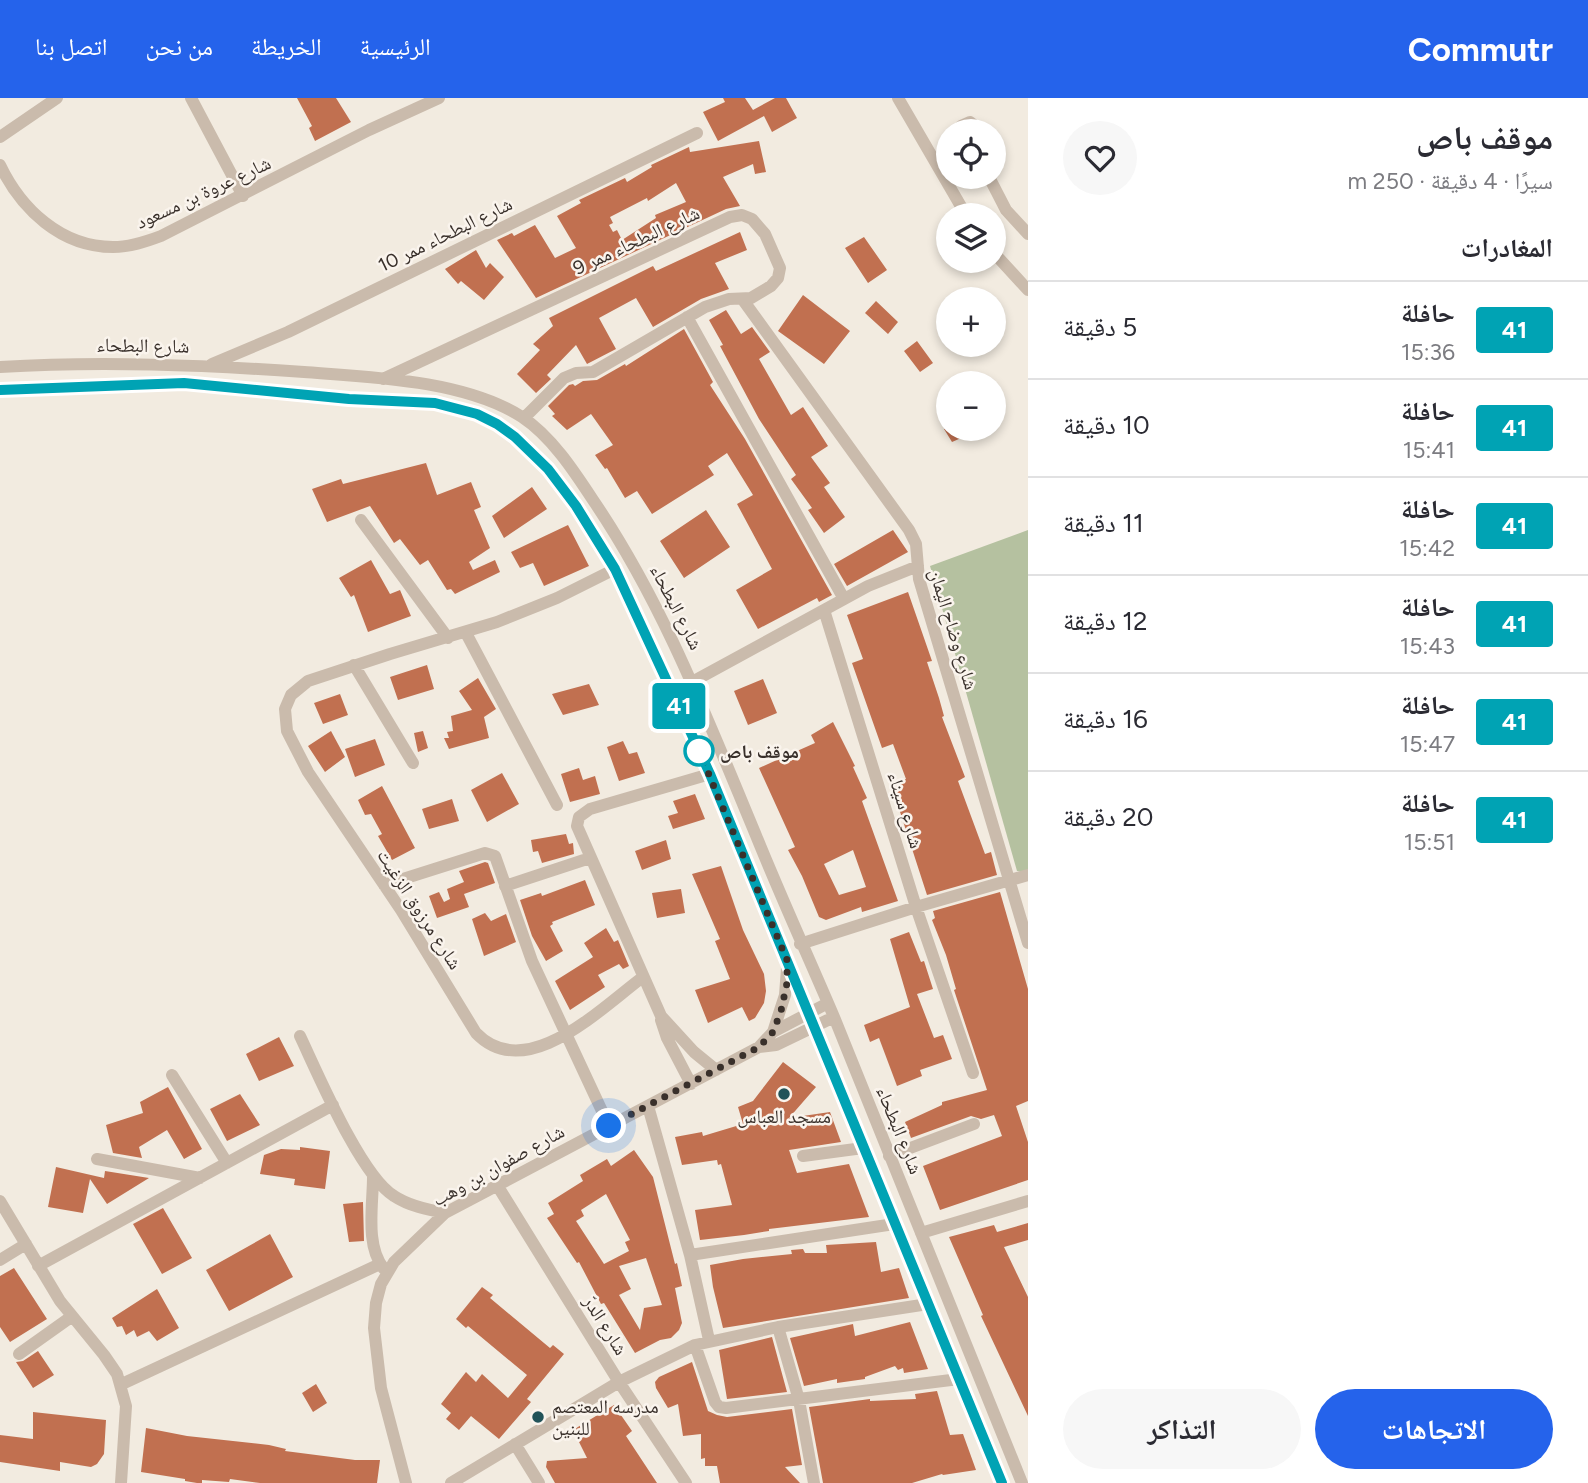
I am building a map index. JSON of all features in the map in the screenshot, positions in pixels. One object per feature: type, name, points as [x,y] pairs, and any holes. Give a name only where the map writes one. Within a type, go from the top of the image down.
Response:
[{"type":"street","points":[[0,137],[57,98]]},
{"type":"street","points":[[191,98],[243,196]]},
{"type":"street","name":"شارع عروة بن مسعود","points":[[0,165],[20,200],[40,220],[62,234],[83,243],[103,246],[136,245],[161,236],[369,130],[439,98]]},
{"type":"street","points":[[898,98],[936,159]]},
{"type":"street","name":"شارع البطحاء ممر 10","points":[[208,365],[288,332],[697,133]]},
{"type":"street","points":[[995,189],[1016,224],[1028,234]]},
{"type":"street","name":"شارع البطحاء ممر 9","points":[[383,379],[730,217],[742,215],[752,219],[760,228],[780,268],[778,278],[771,286],[744,300],[722,301],[687,317],[593,372],[576,373],[564,378],[524,418]]},
{"type":"street","points":[[1006,266],[1028,290]]},
{"type":"street","points":[[744,300],[909,530],[916,544],[918,566]]},
{"type":"street","points":[[687,317],[844,599]]},
{"type":"street","name":"شارع البطحاء","points":[[0,367],[88,364],[208,365],[383,379],[449,388],[495,402],[524,418],[556,449],[580,480],[625,549],[655,603],[692,682],[800,944],[834,1017],[1022,1483]]},
{"type":"street","name":"شارع البطحاء","points":[[0,390],[184,383],[349,399],[435,403],[456,407],[497,424],[533,453],[563,487],[612,564],[710,774],[959,1379],[999,1483]]},
{"type":"street","points":[[361,520],[448,638]]},
{"type":"street","name":"شارع مرزوق الزغيت","points":[[625,549],[612,564],[557,598],[466,633],[308,681],[296,690],[285,709],[285,724],[298,755],[318,788],[384,885],[482,1040],[497,1049],[514,1052],[531,1050],[565,1034],[643,976]]},
{"type":"street","name":"شارع وضاح اليمان","points":[[692,682],[844,599],[883,579],[918,566],[919,579],[1028,943]]},
{"type":"street","name":"شارع سيناء","points":[[824,610],[916,907],[973,1073]]},
{"type":"street","points":[[466,633],[557,805]]},
{"type":"street","points":[[354,665],[413,763]]},
{"type":"street","points":[[691,1084],[664,1033],[661,1016],[576,826],[582,814],[595,807],[710,774]]},
{"type":"street","points":[[384,885],[487,853],[493,854],[498,860],[532,961],[609,1126]]},
{"type":"street","points":[[505,887],[590,858]]},
{"type":"street","points":[[800,944],[1028,875]]},
{"type":"street","points":[[773,1032],[785,995],[787,960]]},
{"type":"street","name":"شارع صفوان بن وهب","points":[[406,1483],[376,1360],[374,1328],[383,1268],[445,1213],[759,1047],[773,1032],[828,1003]]},
{"type":"street","points":[[661,1016],[694,1052],[716,1070]]},
{"type":"street","name":"شارع صفوان بن وهب","points":[[759,1047],[776,1045],[834,1017]]},
{"type":"street","points":[[300,1036],[333,1105],[373,1177],[394,1197],[422,1209],[445,1213]]},
{"type":"street","points":[[172,1075],[227,1163]]},
{"type":"street","points":[[38,1266],[333,1105]]},
{"type":"street","points":[[648,1106],[690,1255],[709,1340]]},
{"type":"street","points":[[889,1156],[974,1124]]},
{"type":"street","points":[[803,1156],[863,1149]]},
{"type":"street","points":[[97,1159],[200,1178]]},
{"type":"street","points":[[122,1384],[383,1268],[373,1244],[373,1177]]},
{"type":"street","name":"شارع الدرّ","points":[[497,1185],[686,1483]]},
{"type":"street","points":[[0,1201],[71,1317],[111,1364],[122,1384],[127,1418],[121,1483]]},
{"type":"street","points":[[921,1233],[1028,1201]]},
{"type":"street","points":[[690,1255],[894,1224]]},
{"type":"street","points":[[0,1260],[26,1244]]},
{"type":"street","points":[[452,1483],[620,1382],[695,1345],[778,1327],[928,1304]]},
{"type":"street","points":[[19,1354],[71,1317]]},
{"type":"street","points":[[778,1327],[799,1400],[814,1483]]},
{"type":"street","points":[[695,1345],[719,1407],[799,1400],[959,1379]]},
{"type":"street","points":[[515,1444],[539,1483]]},
{"type":"green space","points":[[1028,530],[1028,873],[1017,871],[930,566]]},
{"type":"building","points":[[297,98],[336,98],[351,122],[315,141],[309,128],[312,126]]},
{"type":"building","points":[[723,98],[745,98],[753,110],[775,98],[786,98],[797,118],[772,132],[764,116],[718,141],[703,112],[725,102]]},
{"type":"building","points":[[759,141],[766,172],[755,174],[753,164],[723,177],[740,206],[726,209],[536,298],[497,240],[512,233],[514,236],[535,225],[555,258],[576,248],[557,216],[581,203],[579,200],[625,178],[627,182],[652,167],[651,165],[689,147],[690,152]],"holes":[[[676,183],[686,202],[655,215],[656,218],[622,240],[617,230],[613,232],[609,225],[613,223],[610,217],[647,198],[648,201]]]},
{"type":"building","points":[[740,232],[747,250],[715,263],[729,289],[701,299],[653,327],[636,298],[599,318],[616,349],[587,364],[576,345],[547,375],[551,379],[536,393],[517,374],[540,350],[533,344],[553,326],[549,318],[653,266],[656,271]]},
{"type":"building","points":[[864,237],[887,270],[868,283],[845,248]]},
{"type":"building","points":[[476,250],[486,268],[490,263],[504,277],[484,300],[461,281],[458,284],[445,269]]},
{"type":"building","points":[[803,295],[850,331],[824,364],[778,331]]},
{"type":"building","points":[[876,301],[898,322],[888,334],[865,313]]},
{"type":"building","points":[[726,310],[741,334],[752,327],[770,352],[759,359],[791,415],[803,407],[828,446],[811,457],[830,483],[824,487],[845,517],[824,533],[808,510],[812,508],[791,479],[796,475],[759,419],[720,346],[723,345],[709,320]]},
{"type":"building","points":[[684,329],[713,382],[710,385],[745,439],[832,595],[819,602],[817,598],[758,629],[736,590],[772,569],[737,504],[753,495],[727,453],[708,466],[714,475],[652,514],[637,491],[625,498],[607,468],[605,469],[595,455],[613,445],[591,414],[567,430],[552,416],[555,414],[548,406],[569,385],[597,380],[625,364],[626,366]]},
{"type":"building","points":[[917,341],[933,363],[920,372],[904,351]]},
{"type":"building","points":[[426,463],[437,495],[471,482],[481,507],[474,510],[490,548],[469,562],[473,570],[495,560],[500,572],[455,594],[451,589],[447,590],[428,560],[420,565],[400,539],[394,543],[370,506],[327,522],[312,489],[341,479],[343,484]]},
{"type":"building","points":[[532,487],[547,509],[504,538],[492,516]]},
{"type":"building","points":[[706,510],[730,547],[684,578],[660,541]]},
{"type":"building","points":[[568,525],[589,566],[544,586],[533,563],[520,568],[511,552]]},
{"type":"building","points":[[893,530],[908,552],[847,586],[834,564]]},
{"type":"building","points":[[371,560],[390,594],[400,590],[411,616],[368,632],[354,595],[351,597],[339,578]]},
{"type":"building","points":[[908,592],[932,661],[927,662],[944,716],[942,717],[965,777],[958,781],[985,854],[991,852],[997,875],[927,895],[891,784],[906,779],[893,744],[882,748],[852,663],[863,659],[847,615]]},
{"type":"building","points":[[427,665],[434,689],[398,700],[390,677]]},
{"type":"building","points":[[478,678],[496,709],[484,717],[489,738],[449,749],[444,738],[449,738],[447,732],[453,731],[451,716],[472,710],[459,691]]},
{"type":"building","points":[[763,679],[777,713],[748,725],[734,691]]},
{"type":"building","points":[[589,684],[599,705],[563,715],[552,694]]},
{"type":"building","points":[[340,694],[348,715],[323,724],[314,703]]},
{"type":"building","points":[[833,722],[855,766],[853,767],[867,798],[862,801],[898,901],[862,912],[861,907],[826,920],[819,917],[788,850],[795,847],[759,768],[815,743],[811,735]],"holes":[[[853,850],[866,887],[839,895],[824,864]]]},
{"type":"building","points":[[331,731],[345,757],[325,772],[308,746]]},
{"type":"building","points":[[423,731],[428,748],[418,752],[414,733]]},
{"type":"building","points":[[375,739],[385,765],[355,777],[345,749]]},
{"type":"building","points":[[623,741],[629,754],[637,752],[645,773],[619,781],[607,747]]},
{"type":"building","points":[[579,768],[583,780],[595,776],[600,794],[570,802],[561,774]]},
{"type":"building","points":[[502,773],[519,804],[487,822],[471,790]]},
{"type":"building","points":[[382,786],[415,848],[392,860],[378,836],[382,834],[371,814],[365,815],[358,800]]},
{"type":"building","points":[[695,794],[705,819],[673,829],[668,816],[678,813],[673,801]]},
{"type":"building","points":[[452,799],[459,821],[429,829],[422,809]]},
{"type":"building","points":[[566,834],[569,844],[573,843],[574,854],[542,863],[538,851],[533,852],[531,840]]},
{"type":"building","points":[[666,840],[671,859],[642,870],[635,851]]},
{"type":"building","points":[[488,863],[495,883],[464,894],[469,907],[437,918],[429,896],[439,892],[444,902],[450,899],[447,889],[464,882],[459,871]]},
{"type":"building","points":[[721,866],[743,930],[764,974],[766,991],[764,1003],[755,1018],[749,1021],[742,1007],[708,1023],[695,990],[730,979],[715,941],[720,939],[692,874]]},
{"type":"building","points":[[585,880],[595,905],[552,922],[550,926],[563,951],[546,961],[532,936],[520,900],[541,893],[542,896]]},
{"type":"building","points":[[681,889],[685,913],[657,918],[652,893]]},
{"type":"building","points":[[1000,892],[1028,989],[1028,1101],[1016,1106],[1028,1142],[1028,1180],[940,1210],[923,1166],[1002,1136],[994,1115],[981,1119],[971,1116],[911,1138],[905,1122],[942,1105],[942,1102],[987,1090],[954,990],[956,989],[946,955],[932,920],[935,918],[933,911]]},
{"type":"building","points":[[485,913],[491,921],[506,914],[516,942],[484,956],[472,919]]},
{"type":"building","points":[[606,928],[614,942],[618,940],[629,966],[623,969],[619,964],[598,975],[605,987],[570,1010],[555,981],[593,957],[584,943]]},
{"type":"building","points":[[909,932],[921,962],[924,961],[933,989],[917,994],[934,1038],[943,1035],[952,1059],[920,1070],[922,1076],[897,1086],[879,1038],[870,1042],[864,1025],[910,1007],[890,939]]},
{"type":"building","points":[[279,1037],[294,1066],[259,1081],[246,1054]]},
{"type":"building","points":[[783,1062],[816,1087],[789,1118],[830,1112],[841,1142],[789,1150],[797,1173],[849,1164],[869,1217],[700,1240],[695,1210],[732,1205],[721,1164],[718,1165],[717,1160],[682,1165],[675,1137],[702,1132],[703,1136],[743,1124],[738,1107],[753,1101]]},
{"type":"building","points":[[168,1087],[202,1149],[184,1159],[167,1130],[139,1147],[142,1158],[113,1153],[106,1125],[143,1113],[140,1102]]},
{"type":"building","points":[[240,1094],[260,1125],[227,1141],[210,1109]]},
{"type":"building","points":[[300,1147],[330,1151],[325,1189],[294,1185],[295,1179],[260,1174],[264,1155],[281,1149],[300,1150]]},
{"type":"building","points":[[634,1150],[653,1177],[682,1286],[675,1288],[682,1323],[679,1330],[671,1338],[660,1340],[635,1353],[604,1303],[601,1304],[579,1262],[577,1263],[547,1218],[554,1214],[548,1203],[583,1181],[580,1175],[607,1159],[611,1166]],"holes":[[[606,1194],[630,1240],[625,1242],[629,1251],[604,1264],[576,1221],[584,1216],[581,1210]],[[646,1258],[662,1305],[644,1308],[640,1330],[619,1295],[631,1289],[619,1266]]]},
{"type":"building","points":[[56,1167],[104,1178],[105,1171],[149,1178],[107,1204],[90,1179],[83,1213],[48,1207]]},
{"type":"building","points":[[363,1202],[364,1241],[349,1242],[343,1204]]},
{"type":"building","points":[[163,1208],[192,1258],[162,1274],[133,1224]]},
{"type":"building","points":[[1028,1223],[1028,1240],[1004,1247],[1028,1297],[1028,1416],[981,1316],[983,1315],[949,1237],[994,1225],[997,1232]]},
{"type":"building","points":[[270,1234],[293,1277],[229,1311],[206,1270]]},
{"type":"building","points":[[876,1242],[881,1272],[899,1268],[909,1298],[723,1328],[710,1265],[792,1254],[791,1250],[827,1253],[826,1245]]},
{"type":"building","points":[[14,1268],[47,1319],[10,1342],[0,1327],[0,1276]]},
{"type":"building","points":[[482,1287],[493,1295],[490,1298],[550,1348],[553,1345],[564,1354],[527,1399],[531,1402],[499,1439],[471,1416],[459,1430],[446,1419],[451,1413],[441,1404],[466,1372],[476,1382],[482,1374],[508,1398],[527,1375],[456,1319]]},
{"type":"building","points":[[157,1289],[179,1328],[157,1341],[149,1331],[137,1337],[134,1330],[126,1335],[122,1326],[117,1327],[112,1318]]},
{"type":"building","points":[[910,1322],[928,1369],[904,1373],[903,1368],[898,1370],[895,1366],[865,1379],[837,1383],[837,1379],[804,1386],[790,1338],[853,1324],[855,1336]]},
{"type":"building","points":[[772,1337],[787,1392],[727,1399],[719,1350]]},
{"type":"building","points":[[38,1351],[54,1375],[33,1388],[16,1362],[23,1361]]},
{"type":"building","points":[[692,1362],[708,1411],[727,1417],[792,1409],[802,1465],[785,1467],[800,1483],[720,1483],[717,1466],[705,1466],[705,1458],[701,1459],[701,1434],[683,1436],[678,1404],[668,1408],[656,1388],[655,1382],[659,1377]]},
{"type":"building","points":[[316,1384],[327,1403],[313,1412],[302,1393]]},
{"type":"building","points":[[937,1391],[950,1435],[963,1434],[976,1470],[942,1474],[912,1483],[823,1483],[809,1407],[870,1399],[916,1399],[915,1394]]},
{"type":"building","points":[[614,1405],[632,1431],[626,1436],[657,1483],[555,1483],[546,1467],[547,1461],[587,1458],[573,1430]]},
{"type":"building","points":[[33,1412],[106,1420],[104,1454],[97,1464],[91,1467],[60,1462],[60,1471],[0,1462],[0,1435],[33,1439]]},
{"type":"building","points":[[146,1428],[187,1436],[269,1445],[286,1449],[285,1451],[355,1460],[380,1460],[377,1483],[260,1483],[230,1479],[229,1482],[202,1480],[202,1483],[197,1483],[141,1472]]},
{"type":"bus line","name":"41","points":[[0,390],[184,383],[349,399],[435,403],[477,414],[497,424],[515,437],[548,469],[576,506],[615,569],[710,774],[1002,1483]]},
{"type":"place","name":"موقف باص","points":[[699,751]]},
{"type":"place","name":"مسجد العباس","points":[[784,1094]]},
{"type":"place","name":"مدرسه المعتصم للبنين","points":[[538,1417]]},
{"type":"route","points":[[609,1126],[759,1047],[773,1032],[785,995],[787,960],[699,751]]}]
